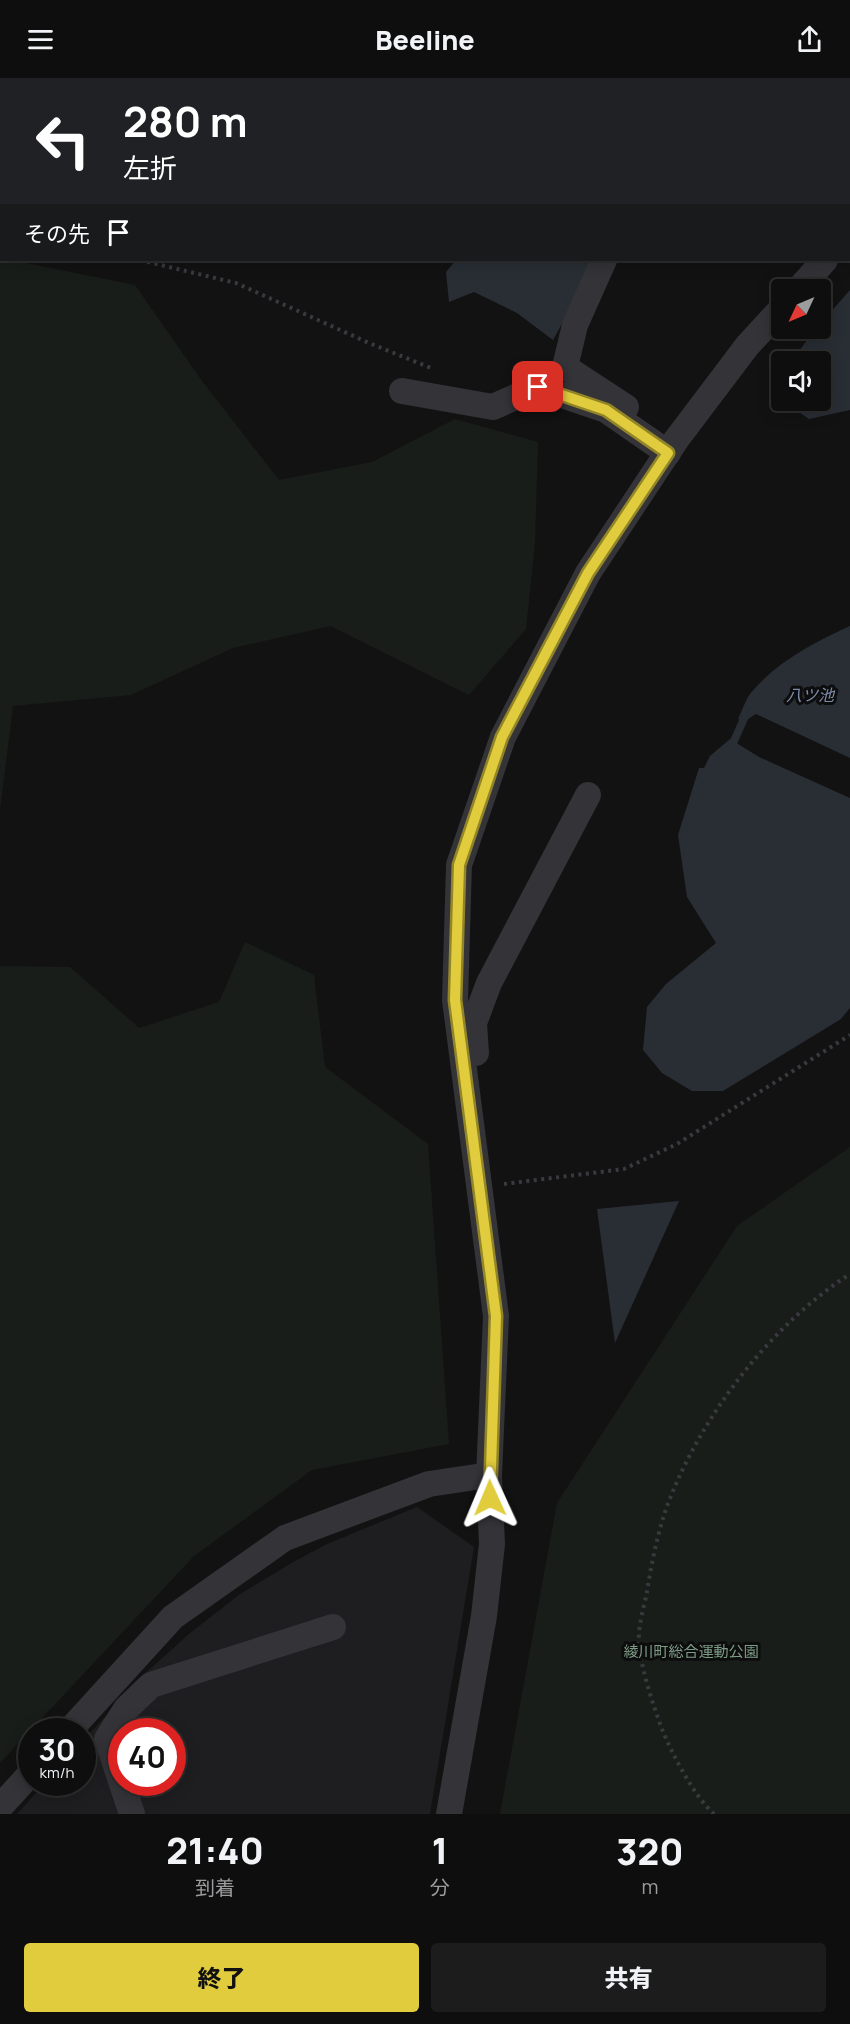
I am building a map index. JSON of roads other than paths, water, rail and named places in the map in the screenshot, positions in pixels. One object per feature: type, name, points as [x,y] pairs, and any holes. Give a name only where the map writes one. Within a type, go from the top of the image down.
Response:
[{"type":"street","points":[[604,261],[575,325],[565,367],[672,447]]},
{"type":"street","points":[[808,279],[824,261]]},
{"type":"street","points":[[449,1814],[484,1616],[492,1544],[489,1475],[496,1316],[455,1000],[459,865],[502,737],[588,573],[672,447],[747,346],[771,320]]},
{"type":"street","points":[[402,391],[493,407],[538,387],[606,410],[672,447]]},
{"type":"street","points":[[465,1080],[478,1076],[474,1023],[489,983],[588,795]]},
{"type":"street","points":[[81,1718],[172,1617],[285,1538],[429,1484],[489,1475]]},
{"type":"street","points":[[132,1814],[107,1739],[126,1709],[151,1685],[333,1627]]},
{"type":"street","points":[[0,1807],[18,1787]]},
{"type":"water","points":[[455,261],[596,261],[553,340],[517,313],[474,292],[449,302],[446,272]]},
{"type":"water","points":[[850,290],[850,410],[809,419],[798,411],[831,411],[831,351],[799,351],[808,339],[831,339],[831,312]]},
{"type":"water","name":"八ツ池","points":[[850,626],[850,758],[756,714],[745,721],[738,719],[750,694],[771,672],[822,639]]},
{"type":"water","points":[[730,739],[759,757],[850,798],[850,1008],[841,1019],[723,1091],[692,1091],[662,1073],[643,1050],[647,1007],[666,984],[716,943],[687,897],[678,835],[699,768],[704,768],[710,756]]},
{"type":"water","points":[[679,1201],[615,1343],[597,1209]]},
{"type":"waterway","points":[[730,750],[746,714]]},
{"type":"park label","name":"綾川町総合運動公園","points":[[691,1652]]}]
